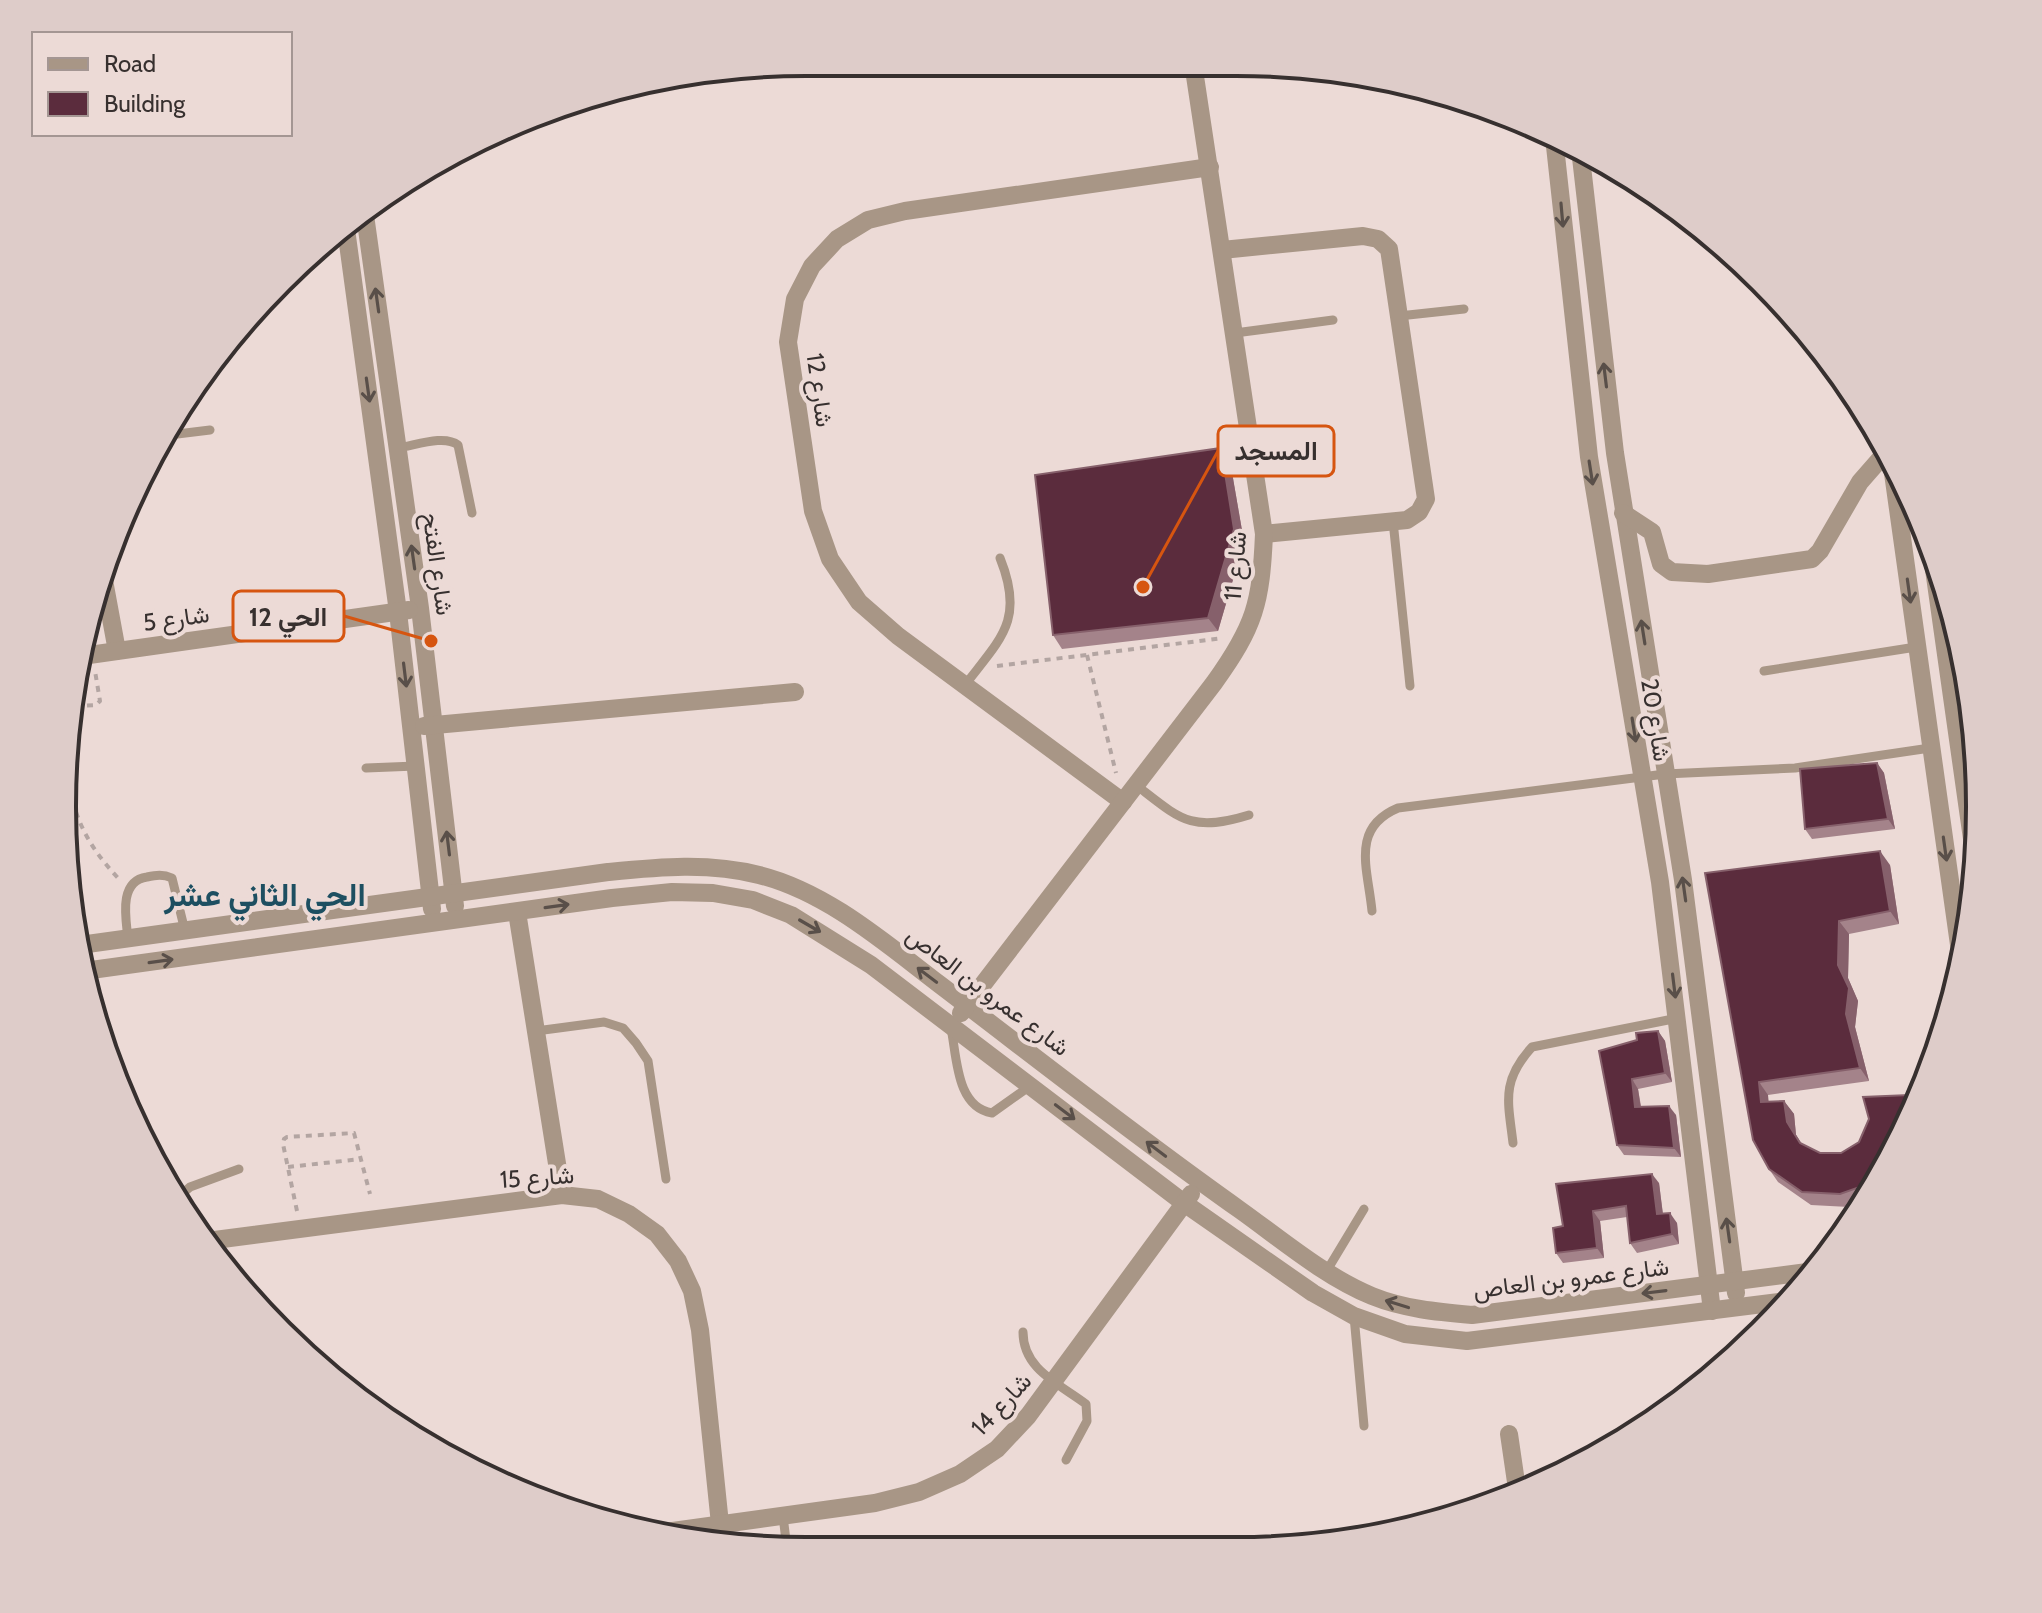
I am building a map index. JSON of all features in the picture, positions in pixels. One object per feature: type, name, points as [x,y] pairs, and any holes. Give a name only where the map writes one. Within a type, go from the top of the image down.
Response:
[{"type":"street","name":"شارع 11","points":[[951,1026],[1214,683],[1245,635],[1256,610],[1262,583],[1264,534],[1195,76]]},
{"type":"street","name":"شارع 20","points":[[1555,149],[1589,457],[1660,882],[1712,1311]]},
{"type":"street","name":"شارع 20","points":[[1582,163],[1623,513],[1691,940],[1738,1308]]},
{"type":"street","name":"شارع 12","points":[[1123,802],[898,636],[859,602],[830,559],[813,511],[788,342],[795,299],[812,266],[837,239],[868,220],[905,211],[1210,167]]},
{"type":"street","name":"شارع الفتح","points":[[366,224],[420,608],[457,920]]},
{"type":"street","points":[[1222,250],[1363,236],[1378,239],[1389,249],[1399,316],[1426,499],[1419,512],[1407,520],[1264,534]]},
{"type":"street","name":"شارع الفتح","points":[[347,239],[398,612],[434,924]]},
{"type":"street","points":[[1623,513],[1652,532],[1661,564],[1672,572],[1708,574],[1802,561],[1818,553],[1860,482],[1879,461]]},
{"type":"street","points":[[1896,494],[1956,925]]},
{"type":"street","points":[[107,597],[117,651]]},
{"type":"street","name":"شارع 5","points":[[92,654],[420,608]]},
{"type":"street","points":[[411,727],[795,692]]},
{"type":"street","name":"شارع عمرو بن العاص","points":[[89,944],[608,872],[671,866],[716,867],[760,875],[803,891],[886,944],[1199,1182],[1326,1272],[1372,1296],[1409,1307],[1472,1315],[1797,1274]]},
{"type":"street","name":"شارع عمرو بن العاص","points":[[95,970],[672,892],[713,893],[753,900],[791,915],[829,937],[1184,1203],[1313,1293],[1354,1316],[1405,1334],[1467,1341],[1771,1303]]},
{"type":"street","points":[[517,912],[562,1195]]},
{"type":"street","name":"شارع 14","points":[[693,1528],[875,1503],[919,1492],[960,1474],[997,1449],[1028,1416],[1199,1182]]},
{"type":"street","name":"شارع 15","points":[[219,1240],[562,1195],[598,1199],[629,1214],[657,1234],[678,1261],[692,1291],[700,1330],[720,1524]]},
{"type":"street","points":[[1509,1434],[1516,1481]]},
{"type":"lane","points":[[1399,316],[1464,309]]},
{"type":"lane","points":[[1235,333],[1333,320]]},
{"type":"lane","points":[[178,434],[210,430]]},
{"type":"lane","points":[[397,448],[444,441],[458,445],[472,513]]},
{"type":"lane","points":[[1393,521],[1410,686]]},
{"type":"lane","points":[[965,685],[1002,637],[1011,611],[1010,583],[1000,558]]},
{"type":"lane","points":[[1764,671],[1916,647]]},
{"type":"lane","points":[[1372,911],[1365,841],[1371,825],[1383,814],[1398,808],[1665,774],[1795,768],[1930,748]]},
{"type":"lane","points":[[366,768],[416,766]]},
{"type":"lane","points":[[1136,785],[1179,819],[1202,823],[1226,822],[1249,815]]},
{"type":"lane","points":[[128,939],[125,905],[129,889],[140,878],[163,875],[172,878],[185,931]]},
{"type":"lane","points":[[1513,1143],[1508,1089],[1516,1064],[1532,1047],[1678,1018]]},
{"type":"lane","points":[[536,1031],[604,1022],[623,1028],[648,1061],[666,1179]]},
{"type":"lane","points":[[951,1026],[966,1099],[982,1111],[992,1113],[1030,1086]]},
{"type":"lane","points":[[186,1191],[239,1169]]},
{"type":"lane","points":[[1326,1272],[1364,1209]]},
{"type":"lane","points":[[1354,1316],[1364,1426]]},
{"type":"lane","points":[[1023,1332],[1023,1347],[1029,1361],[1086,1404],[1087,1421],[1066,1460]]},
{"type":"lane","points":[[783,1516],[785,1536]]},
{"type":"path","points":[[978,668],[1245,635]]},
{"type":"path","points":[[1087,655],[1123,802]]},
{"type":"path","points":[[83,706],[96,705],[100,701],[90,665]]},
{"type":"path","points":[[76,813],[82,832],[98,857],[129,889]]},
{"type":"path","points":[[301,1229],[283,1144],[287,1137],[354,1133],[370,1194]]},
{"type":"path","points":[[288,1167],[361,1159]]},
{"type":"building","points":[[1221,448],[1234,529],[1208,618],[1053,635],[1035,475]]},
{"type":"building","points":[[1877,763],[1888,819],[1805,829],[1800,769]]},
{"type":"building","points":[[1880,851],[1890,911],[1839,921],[1838,965],[1849,988],[1846,1014],[1860,1068],[1759,1082],[1761,1102],[1784,1101],[1787,1122],[1800,1143],[1820,1153],[1841,1153],[1859,1142],[1869,1119],[1863,1097],[1906,1095],[1891,1130],[1858,1188],[1840,1194],[1802,1192],[1769,1169],[1753,1140],[1705,873]]},
{"type":"building","points":[[1658,1031],[1665,1073],[1632,1079],[1635,1107],[1669,1106],[1674,1148],[1617,1145],[1599,1051],[1637,1040],[1636,1033]]},
{"type":"building","points":[[1652,1174],[1657,1214],[1670,1213],[1672,1234],[1630,1243],[1626,1206],[1593,1211],[1597,1248],[1556,1253],[1553,1228],[1563,1226],[1556,1184]]},
{"type":"place","name":"المسجد","points":[[1143,587]]},
{"type":"place","name":"الحي 12","points":[[431,641]]},
{"type":"district","name":"الحي الثاني عشر","points":[[265,894]]}]
